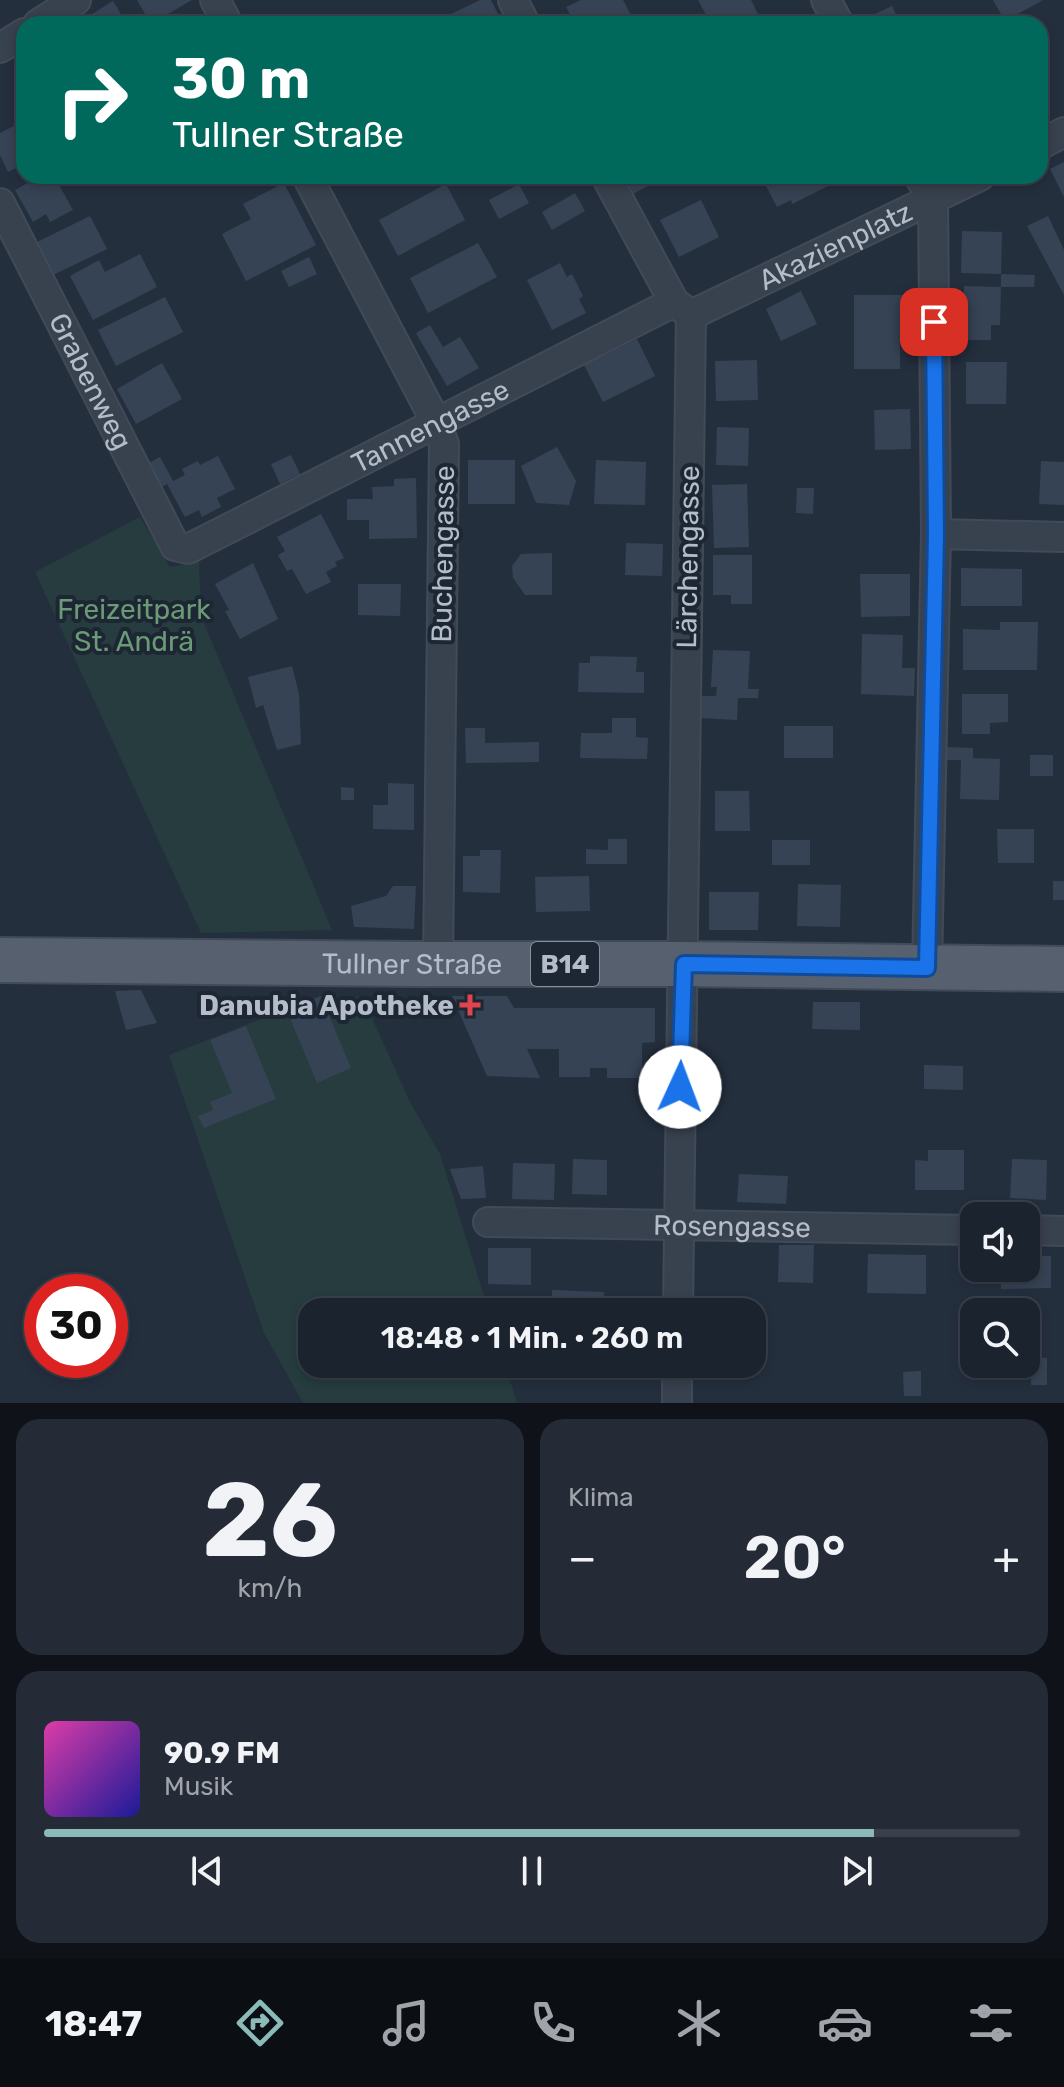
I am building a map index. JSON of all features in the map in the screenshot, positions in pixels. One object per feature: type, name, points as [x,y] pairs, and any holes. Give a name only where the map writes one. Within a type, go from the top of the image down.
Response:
[{"type":"main road","name":"Tullner Straße","points":[[0,960],[1064,969]]},
{"type":"street","points":[[51,16],[76,0]]},
{"type":"street","name":"Buchengasse","points":[[311,184],[436,422],[444,444],[438,964]]},
{"type":"street","name":"Lärchengasse","points":[[611,184],[682,308],[684,964],[678,1298]]},
{"type":"street","points":[[926,188],[936,534],[927,968]]},
{"type":"street","name":"Akazienplatz","points":[[682,308],[926,188]]},
{"type":"street","name":"Grabenweg","points":[[0,203],[175,546],[188,549]]},
{"type":"street","name":"Tannengasse","points":[[188,549],[436,422],[682,308]]},
{"type":"street","points":[[936,534],[1064,537]]},
{"type":"street","name":"Rosengasse","points":[[488,1222],[960,1230]]},
{"type":"street","points":[[1040,1230],[1064,1231]]},
{"type":"street","points":[[677,1378],[677,1403]]},
{"type":"green space","name":"Freizeitpark St. Andrä","points":[[140,517],[170,567],[199,561],[201,616],[332,930],[201,933],[35,572]]},
{"type":"green space","points":[[320,996],[370,997],[373,1020],[409,1100],[440,1154],[485,1298],[298,1298],[298,1378],[509,1378],[517,1403],[303,1403],[264,1333],[169,1055]]},
{"type":"building","points":[[137,0],[192,0],[165,16],[146,16]]},
{"type":"building","points":[[480,0],[491,0],[499,16],[447,16]]},
{"type":"building","points":[[581,0],[623,0],[631,15],[571,16],[566,7]]},
{"type":"building","points":[[698,0],[751,0],[759,16],[707,16]]},
{"type":"building","points":[[993,0],[1043,0],[1014,16],[1002,16]]},
{"type":"building","points":[[113,1],[122,16],[89,16]]},
{"type":"building","points":[[892,6],[897,16],[871,16]]},
{"type":"building","points":[[16,125],[16,168],[8,172],[0,155],[0,133]]},
{"type":"building","points":[[1064,162],[1064,197],[1050,169]]},
{"type":"building","points":[[26,184],[58,184],[73,210],[50,222],[46,214],[33,222],[15,190]]},
{"type":"building","points":[[285,184],[316,245],[246,281],[222,234],[251,219],[243,204]]},
{"type":"building","points":[[446,184],[465,220],[398,256],[379,220]]},
{"type":"building","points":[[519,184],[529,203],[499,219],[489,200]]},
{"type":"building","points":[[628,184],[652,184],[633,194]]},
{"type":"building","points":[[832,184],[792,204],[791,200],[777,207],[766,186]]},
{"type":"building","points":[[575,193],[585,211],[552,230],[542,212]]},
{"type":"building","points":[[701,200],[719,237],[679,257],[660,220]]},
{"type":"building","points":[[90,216],[107,249],[51,276],[35,243]]},
{"type":"building","points":[[1048,216],[1064,250],[1064,295],[1027,226]]},
{"type":"building","points":[[962,231],[1002,232],[1001,274],[961,273]]},
{"type":"building","points":[[478,243],[497,277],[428,313],[410,278]]},
{"type":"building","points":[[140,254],[157,287],[93,320],[70,276],[99,260],[105,272]]},
{"type":"building","points":[[309,257],[317,274],[289,287],[281,271]]},
{"type":"building","points":[[560,263],[567,277],[572,274],[583,296],[579,299],[586,313],[552,330],[527,280]]},
{"type":"building","points":[[1001,274],[1035,275],[1034,287],[1001,287]]},
{"type":"building","points":[[964,286],[1001,287],[1000,325],[991,325],[991,340],[963,340]]},
{"type":"building","points":[[801,291],[817,324],[781,341],[766,309]]},
{"type":"building","points":[[854,295],[912,295],[912,330],[900,330],[900,369],[854,369]]},
{"type":"building","points":[[165,297],[183,332],[116,366],[98,330]]},
{"type":"building","points":[[430,325],[443,347],[460,337],[479,368],[447,386],[416,333]]},
{"type":"building","points":[[637,339],[655,376],[603,402],[584,365]]},
{"type":"building","points":[[757,360],[758,400],[716,401],[715,361]]},
{"type":"building","points":[[966,362],[1007,362],[1006,404],[966,404]]},
{"type":"building","points":[[162,363],[182,399],[136,424],[117,389]]},
{"type":"building","points":[[910,409],[911,449],[875,450],[874,410]]},
{"type":"building","points":[[717,427],[749,428],[748,466],[716,465]]},
{"type":"building","points":[[557,447],[576,481],[569,505],[536,503],[521,466]]},
{"type":"building","points":[[291,455],[300,474],[280,484],[271,464]]},
{"type":"building","points":[[218,456],[235,489],[217,498],[221,507],[202,517],[199,510],[185,517],[167,484],[162,487],[149,463],[160,457],[173,481],[185,475],[182,469]]},
{"type":"building","points":[[468,460],[515,460],[515,504],[468,504]]},
{"type":"building","points":[[596,460],[646,462],[645,505],[594,504]]},
{"type":"building","points":[[1041,461],[1064,462],[1064,505],[1039,504]]},
{"type":"building","points":[[416,478],[417,538],[369,539],[369,520],[347,520],[347,499],[373,499],[372,487],[394,486],[394,479]]},
{"type":"building","points":[[747,484],[749,547],[714,548],[712,485]]},
{"type":"building","points":[[797,488],[814,488],[813,514],[796,513]]},
{"type":"building","points":[[321,514],[344,558],[326,572],[331,582],[306,594],[292,569],[287,571],[278,555],[285,551],[277,537]]},
{"type":"building","points":[[626,543],[663,544],[662,576],[625,575]]},
{"type":"building","points":[[552,553],[552,595],[525,595],[513,578],[512,566],[521,554]]},
{"type":"building","points":[[713,555],[752,555],[752,604],[731,604],[731,595],[713,595]]},
{"type":"building","points":[[253,563],[278,619],[240,639],[215,584]]},
{"type":"building","points":[[961,568],[1022,569],[1022,606],[961,606]]},
{"type":"building","points":[[860,574],[910,574],[910,616],[861,617]]},
{"type":"building","points":[[358,584],[401,584],[400,616],[358,615]]},
{"type":"building","points":[[1000,622],[1038,622],[1037,670],[963,670],[963,629],[1000,630]]},
{"type":"building","points":[[862,634],[903,635],[902,668],[915,668],[914,696],[861,694]]},
{"type":"building","points":[[713,650],[750,651],[748,689],[759,689],[758,698],[738,698],[737,720],[701,718],[702,696],[716,696],[717,687],[711,687]]},
{"type":"building","points":[[590,656],[637,657],[636,672],[644,672],[644,693],[578,692],[579,663],[590,663]]},
{"type":"building","points":[[292,666],[299,694],[301,744],[277,750],[263,705],[256,708],[248,677]]},
{"type":"building","points":[[962,694],[1008,694],[1008,722],[990,723],[990,734],[962,734]]},
{"type":"building","points":[[612,718],[636,718],[636,737],[648,738],[647,759],[580,758],[581,733],[612,733]]},
{"type":"building","points":[[784,726],[833,726],[833,758],[784,758]]},
{"type":"building","points":[[465,728],[485,728],[485,743],[539,742],[539,762],[466,763]]},
{"type":"building","points":[[946,747],[973,748],[973,758],[1000,759],[999,800],[960,799],[961,760],[946,760]]},
{"type":"building","points":[[1030,755],[1053,755],[1053,776],[1030,776]]},
{"type":"building","points":[[388,783],[414,784],[414,830],[373,829],[373,805],[388,805]]},
{"type":"building","points":[[341,787],[354,788],[354,800],[341,800]]},
{"type":"building","points":[[715,791],[749,791],[750,831],[715,831]]},
{"type":"building","points":[[997,829],[1034,829],[1034,863],[998,863]]},
{"type":"building","points":[[608,839],[627,839],[627,864],[586,864],[586,849],[608,850]]},
{"type":"building","points":[[772,840],[810,840],[810,865],[772,865]]},
{"type":"building","points":[[480,850],[501,850],[500,893],[463,892],[463,856],[480,856]]},
{"type":"building","points":[[589,876],[590,911],[536,912],[535,877]]},
{"type":"building","points":[[1053,881],[1064,881],[1064,900],[1053,900]]},
{"type":"building","points":[[798,884],[841,885],[840,927],[797,926]]},
{"type":"building","points":[[393,886],[416,886],[414,929],[354,927],[351,906],[386,896]]},
{"type":"building","points":[[709,892],[759,892],[758,930],[709,930]]},
{"type":"building","points":[[141,990],[157,1023],[126,1030],[115,991]]},
{"type":"building","points":[[321,996],[351,1068],[317,1083],[287,1011]]},
{"type":"building","points":[[452,996],[507,996],[514,1008],[655,1008],[655,1042],[642,1043],[642,1078],[607,1078],[607,1068],[590,1068],[590,1077],[559,1077],[559,1049],[527,1049],[540,1078],[487,1076]]},
{"type":"building","points":[[813,1002],[860,1002],[860,1030],[812,1029]]},
{"type":"building","points":[[246,1026],[276,1099],[204,1128],[198,1116],[213,1110],[210,1102],[232,1093],[210,1040]]},
{"type":"building","points":[[924,1065],[963,1066],[963,1090],[924,1089]]},
{"type":"building","points":[[928,1150],[964,1150],[964,1190],[915,1190],[915,1160],[928,1161]]},
{"type":"building","points":[[573,1159],[607,1160],[607,1195],[572,1194]]},
{"type":"building","points":[[1012,1159],[1047,1160],[1046,1200],[1010,1198]]},
{"type":"building","points":[[513,1163],[555,1164],[554,1200],[512,1199]]},
{"type":"building","points":[[483,1166],[486,1198],[461,1199],[450,1169]]},
{"type":"building","points":[[739,1174],[788,1176],[786,1204],[737,1202]]},
{"type":"building","points":[[779,1245],[814,1245],[813,1283],[778,1282]]},
{"type":"building","points":[[488,1248],[531,1248],[531,1285],[488,1284]]},
{"type":"building","points":[[868,1254],[926,1255],[926,1294],[867,1293]]},
{"type":"building","points":[[1040,1256],[1051,1256],[1051,1288],[1001,1289],[1001,1282],[1040,1282]]},
{"type":"building","points":[[552,1290],[604,1292],[604,1298],[552,1298]]},
{"type":"building","points":[[1040,1358],[1047,1358],[1047,1385],[1031,1385],[1031,1378],[1040,1378]]},
{"type":"building","points":[[921,1371],[921,1396],[904,1396],[903,1372]]},
{"type":"place","name":"Danubia Apotheke","points":[[470,1005]]},
{"type":"route","points":[[680,1087],[684,964],[927,968],[936,534],[934,322]]}]
